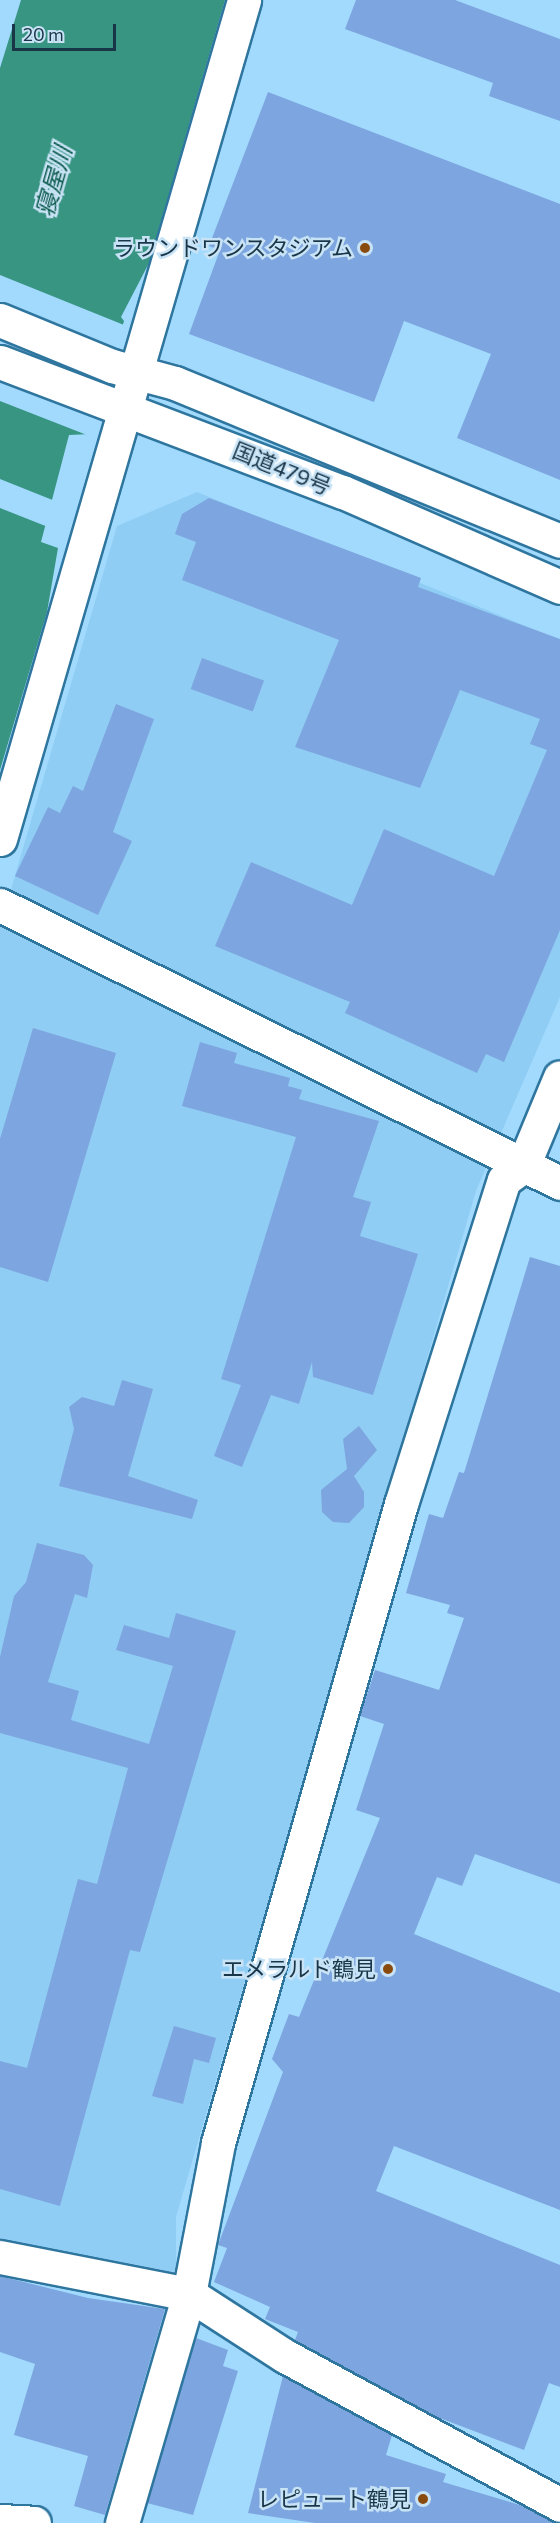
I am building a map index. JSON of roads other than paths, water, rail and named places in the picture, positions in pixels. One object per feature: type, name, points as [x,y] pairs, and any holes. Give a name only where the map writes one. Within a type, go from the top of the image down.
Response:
[{"type":"main road","points":[[0,839],[112,407],[244,0]]},
{"type":"main road","name":"国道479号","points":[[0,320],[124,369],[175,383],[560,541]]},
{"type":"main road","name":"国道479号","points":[[0,362],[112,407],[343,492],[560,587]]},
{"type":"main road","points":[[0,905],[560,1183]]},
{"type":"main road","points":[[122,2523],[189,2294],[218,2143],[400,1504],[504,1180],[523,1166],[560,1077]]},
{"type":"main road","points":[[0,2257],[189,2294],[285,2356],[560,2505]]},
{"type":"main road","points":[[0,2521],[34,2523]]},
{"type":"water","name":"寝屋川","points":[[21,0],[225,0],[149,263],[121,317],[124,321],[90,434],[69,435],[41,542],[58,548],[47,612],[0,770],[0,68]]},
{"type":"place","name":"ラウンドワンスタジアム","points":[[365,248]]},
{"type":"place","name":"エメラルド鶴見","points":[[388,1969]]},
{"type":"place","name":"レピュート鶴見","points":[[423,2499]]}]
